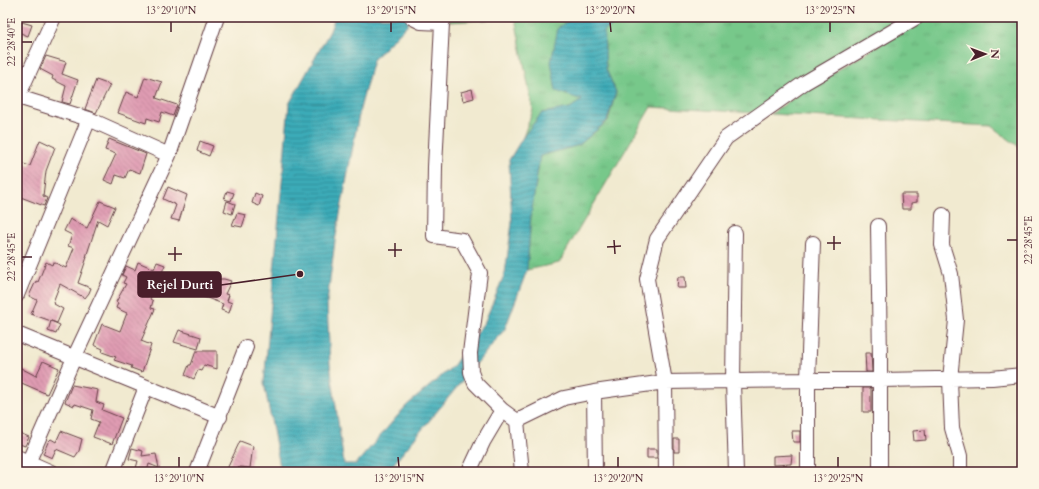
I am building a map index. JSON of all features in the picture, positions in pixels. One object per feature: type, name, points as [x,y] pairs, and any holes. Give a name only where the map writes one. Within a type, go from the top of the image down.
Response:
[{"type":"street","points":[[54,17],[18,98],[89,119],[169,156]]},
{"type":"street","points":[[51,472],[23,464],[169,156],[217,17]]},
{"type":"street","points":[[411,17],[421,22],[444,20],[435,167],[434,236],[462,240],[480,273],[470,353],[471,372],[475,384],[502,410],[517,421],[522,472]]},
{"type":"street","points":[[666,472],[665,382],[647,279],[656,239],[726,138],[804,83],[917,17]]},
{"type":"street","points":[[17,295],[89,119]]},
{"type":"street","points":[[943,215],[942,245],[951,274],[956,320],[950,379],[952,428],[960,456],[960,472]]},
{"type":"street","points":[[878,226],[880,472]]},
{"type":"street","points":[[736,234],[733,382],[736,472]]},
{"type":"street","points":[[808,472],[808,380],[813,243]]},
{"type":"street","points":[[17,334],[220,417]]},
{"type":"street","points":[[198,472],[246,347]]},
{"type":"street","points":[[517,421],[564,398],[594,392],[665,382],[950,379],[992,378],[1022,375]]},
{"type":"street","points":[[112,472],[146,387]]},
{"type":"street","points":[[594,392],[595,472]]},
{"type":"street","points":[[467,470],[502,410]]},
{"type":"green space","points":[[454,17],[573,17],[558,28],[582,100],[570,108],[542,113],[523,137],[533,110],[515,18],[448,22]]},
{"type":"green space","points":[[626,17],[907,17],[756,113],[651,107],[559,263],[527,270],[531,215],[540,156],[579,145],[608,121],[616,92],[606,69],[604,31]]},
{"type":"green space","points":[[926,17],[1022,17],[1022,149],[991,126],[771,114],[808,88]]},
{"type":"water","points":[[335,17],[412,17],[407,25],[373,60],[360,109],[335,241],[327,303],[330,364],[344,464],[356,464],[406,406],[453,366],[485,321],[505,273],[512,223],[509,160],[523,137],[542,113],[570,108],[582,100],[556,91],[551,62],[558,28],[573,17],[626,17],[604,31],[606,69],[616,92],[607,121],[579,145],[540,156],[531,215],[527,270],[505,329],[387,472],[281,472],[264,383],[289,104],[330,31]]},
{"type":"building","points":[[22,22],[32,25],[28,36],[18,32]]},
{"type":"building","points":[[46,56],[66,62],[62,74],[78,80],[70,104],[62,102],[66,86],[52,79],[53,76],[40,69]]},
{"type":"building","points":[[145,77],[162,82],[156,98],[177,105],[173,116],[162,112],[159,122],[147,118],[146,123],[118,113],[126,92],[138,97]]},
{"type":"building","points":[[96,80],[110,85],[96,113],[85,109]]},
{"type":"building","points":[[472,89],[474,98],[463,101],[461,92]]},
{"type":"building","points":[[109,139],[146,154],[140,173],[129,169],[125,178],[116,175],[113,184],[104,180],[116,154],[105,150]]},
{"type":"building","points":[[40,140],[55,147],[46,171],[43,196],[47,198],[44,206],[18,196],[21,188],[17,187],[17,162],[30,166]]},
{"type":"building","points":[[200,141],[213,146],[209,156],[197,151]]},
{"type":"building","points":[[168,187],[187,195],[179,221],[171,219],[176,205],[163,199]]},
{"type":"building","points":[[227,191],[234,193],[231,201],[224,199]]},
{"type":"building","points":[[255,193],[262,196],[259,206],[252,203]]},
{"type":"building","points":[[901,194],[917,194],[917,202],[911,203],[911,209],[902,209]]},
{"type":"building","points":[[100,201],[115,207],[107,225],[98,220],[78,283],[91,288],[89,293],[85,298],[60,284],[53,302],[63,309],[57,323],[31,314],[37,300],[29,296],[36,281],[38,282],[46,262],[52,265],[53,262],[66,268],[74,248],[68,246],[72,235],[64,231],[70,219],[87,228]]},
{"type":"building","points":[[227,201],[235,204],[232,214],[224,211]]},
{"type":"building","points":[[237,213],[246,215],[242,227],[232,225]]},
{"type":"building","points":[[138,262],[154,269],[157,262],[165,265],[150,299],[153,301],[151,308],[155,309],[141,341],[151,345],[142,372],[131,368],[132,366],[114,360],[116,357],[102,352],[103,349],[94,345],[102,324],[120,331],[127,313],[116,308],[118,303],[116,302],[126,284],[123,283],[126,277],[122,275],[126,266],[135,270]]},
{"type":"building","points":[[678,277],[685,277],[686,288],[677,288]]},
{"type":"building","points":[[207,278],[231,281],[225,294],[229,295],[227,301],[232,303],[229,313],[221,310],[223,304],[199,295]]},
{"type":"building","points":[[51,321],[60,325],[56,334],[48,331]]},
{"type":"building","points":[[179,330],[201,337],[198,349],[174,342]]},
{"type":"building","points":[[196,351],[217,351],[217,369],[204,365],[201,371],[198,370],[194,379],[185,375],[189,365],[191,365]]},
{"type":"building","points":[[865,353],[871,353],[872,372],[866,372]]},
{"type":"building","points":[[43,361],[59,368],[47,394],[17,381],[17,366],[36,376]]},
{"type":"building","points":[[72,385],[98,390],[96,402],[104,405],[102,410],[122,418],[112,444],[93,437],[99,422],[91,419],[93,410],[75,404],[74,406],[65,402]]},
{"type":"building","points":[[863,388],[871,388],[871,412],[863,412]]},
{"type":"building","points":[[925,430],[926,440],[914,441],[913,431]]},
{"type":"building","points":[[61,431],[82,439],[79,451],[75,457],[56,449],[52,458],[43,454],[48,442],[51,439],[56,442]]},
{"type":"building","points":[[792,431],[800,431],[800,442],[793,442]]},
{"type":"building","points":[[17,432],[29,437],[25,446],[17,443]]},
{"type":"building","points":[[674,439],[679,439],[679,452],[674,452]]},
{"type":"building","points":[[240,441],[253,446],[250,468],[239,467],[237,472],[234,472],[227,469]]},
{"type":"building","points":[[132,448],[143,451],[142,456],[156,454],[159,468],[149,464],[147,472],[135,472],[138,461],[129,459]]},
{"type":"building","points":[[647,449],[657,449],[657,458],[647,458]]},
{"type":"building","points":[[792,455],[791,464],[773,465],[773,456]]},
{"type":"place","name":"Rejel Durti","points":[[300,274]]}]
